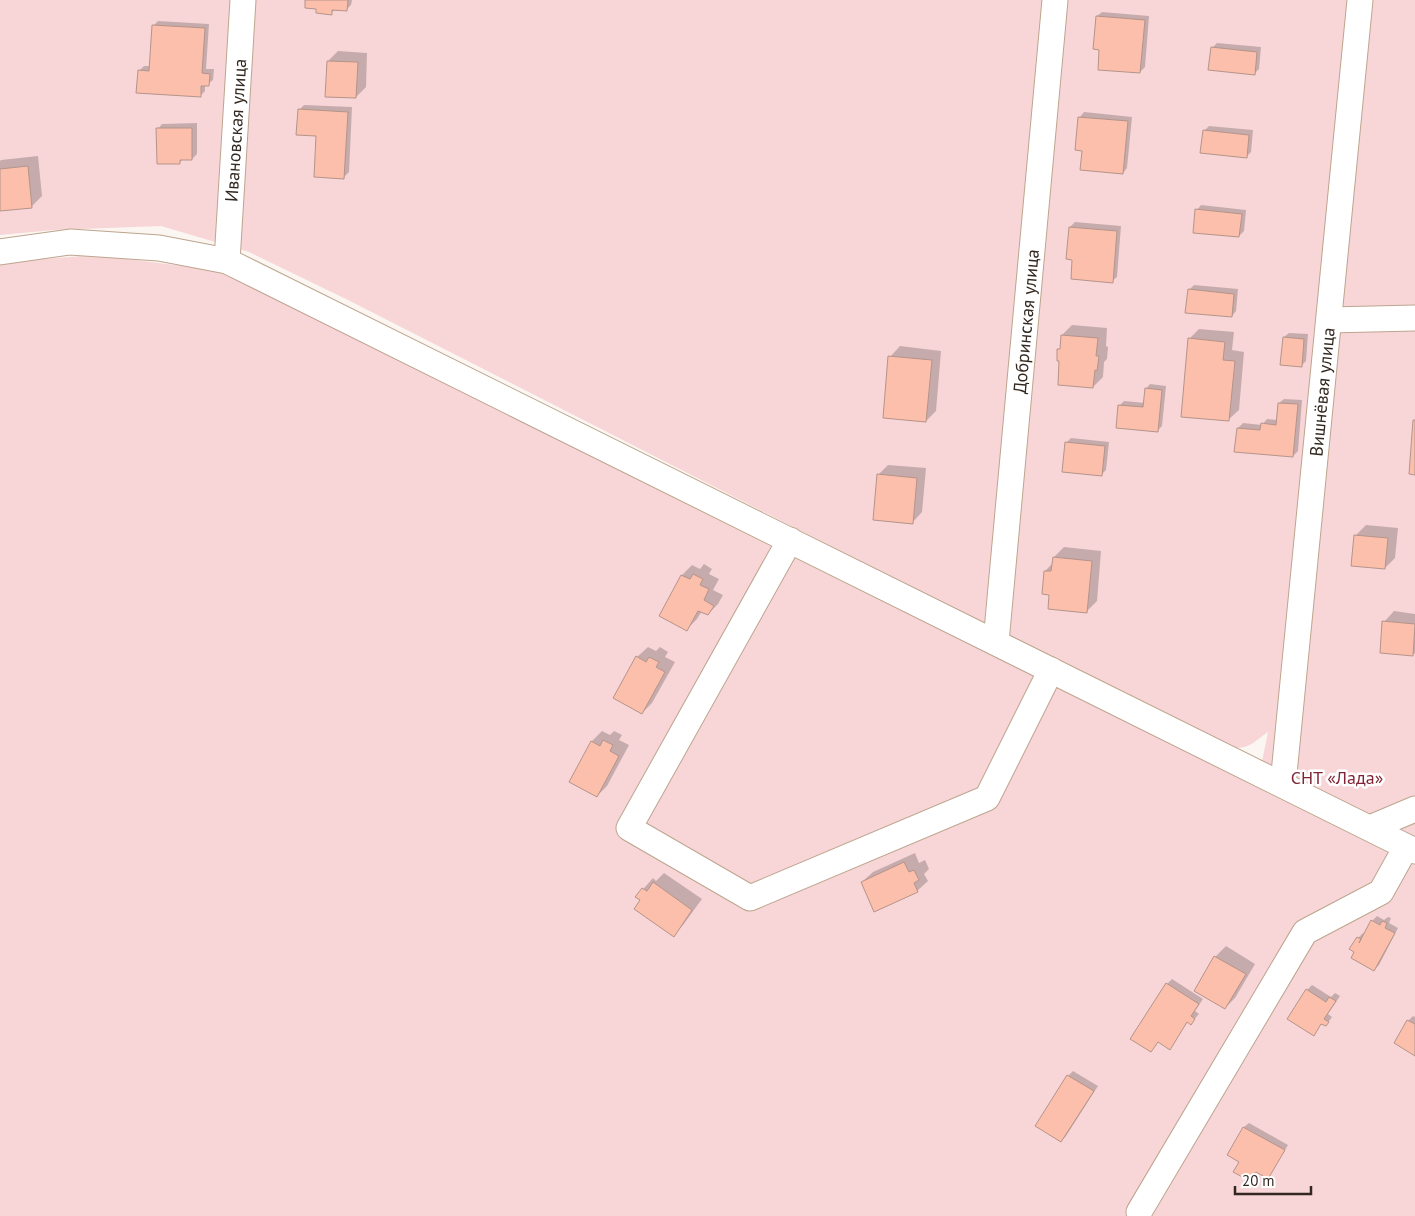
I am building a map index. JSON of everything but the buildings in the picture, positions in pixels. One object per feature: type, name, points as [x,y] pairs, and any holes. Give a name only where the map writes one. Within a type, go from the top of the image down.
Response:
[{"type":"street","name":"Ивановская улица","points":[[227,261],[243,0]]},
{"type":"street","name":"Добринская улица","points":[[996,642],[1055,0]]},
{"type":"street","name":"Вишнёвая улица","points":[[1283,784],[1360,0]]},
{"type":"street","points":[[0,252],[70,242],[159,248],[227,261],[1411,849],[1381,892],[1305,932],[1139,1212]]},
{"type":"street","points":[[1329,320],[1415,318]]},
{"type":"street","points":[[790,540],[629,828],[750,898],[987,798],[1051,670]]},
{"type":"street","points":[[1370,828],[1415,809]]},
{"type":"green space","name":"СНТ «Лада»","points":[[0,0],[1415,0],[1415,1216],[0,1216],[0,264],[96,255],[222,271],[1257,786],[1268,732],[1246,747],[1227,748],[346,299],[249,252],[161,226],[54,230],[0,235]]}]
